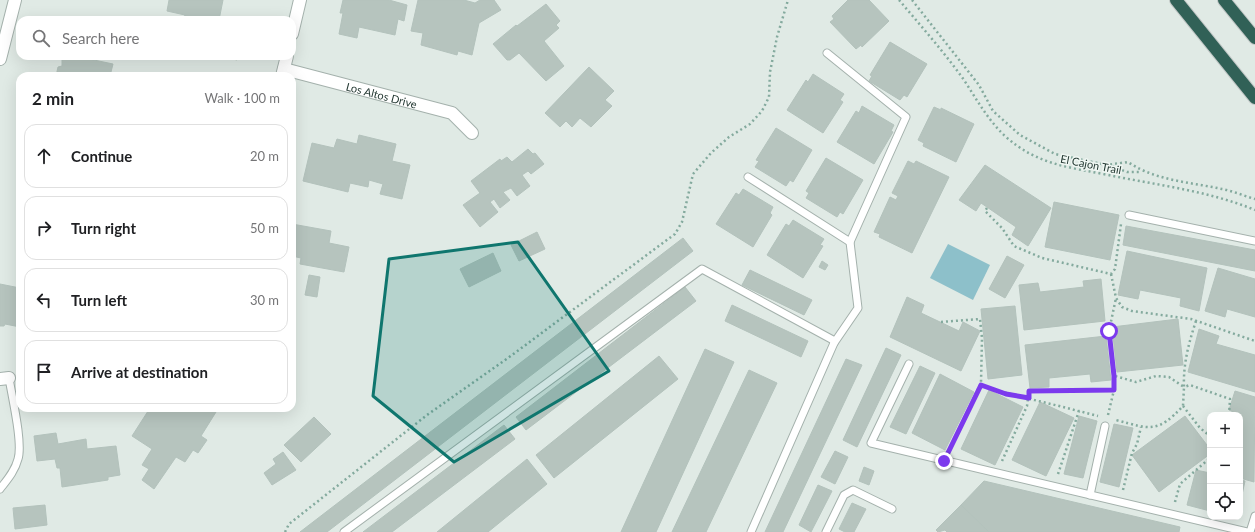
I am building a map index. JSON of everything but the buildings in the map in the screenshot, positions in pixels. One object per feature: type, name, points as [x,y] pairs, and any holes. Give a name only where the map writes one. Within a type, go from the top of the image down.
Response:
[{"type":"highway","points":[[1176,0],[1255,98]]},
{"type":"highway","points":[[1224,0],[1255,38]]},
{"type":"street","points":[[0,59],[15,0]]},
{"type":"street","points":[[296,17],[300,0]]},
{"type":"street","name":"Los Altos Drive","points":[[283,72],[286,60]]},
{"type":"street","name":"Los Altos Drive","points":[[296,75],[449,112],[472,133]]},
{"type":"lane","points":[[751,532],[834,343],[858,308],[850,242],[906,117],[827,53]]},
{"type":"lane","points":[[748,177],[850,242]]},
{"type":"lane","points":[[1129,215],[1255,241]]},
{"type":"lane","points":[[344,532],[699,270],[706,269],[833,340],[834,343]]},
{"type":"lane","points":[[908,364],[871,443],[996,474],[1247,532]]},
{"type":"lane","points":[[0,489],[10,477],[19,459],[18,425],[5,379]]},
{"type":"lane","points":[[1090,495],[1105,426]]},
{"type":"lane","points":[[826,532],[844,494],[852,490],[892,509]]},
{"type":"lane","points":[[1250,532],[1255,516]]},
{"type":"path","points":[[285,532],[289,524],[427,415],[508,358],[675,234],[682,222],[693,174],[711,153],[729,137],[750,124],[762,111],[769,97],[770,72],[777,36],[788,0]]},
{"type":"path","name":"El Cajon Trail","points":[[899,0],[963,80],[987,116],[1005,136],[1029,154],[1059,167],[1196,193],[1235,202],[1255,210]]},
{"type":"path","name":"El Cajon Trail","points":[[912,0],[979,85],[993,111],[1020,135],[1055,154],[1106,165],[1128,162],[1142,172],[1174,180],[1224,189],[1255,199]]},
{"type":"path","points":[[1106,165],[1127,172],[1142,172]]},
{"type":"path","points":[[987,208],[985,211],[1002,228],[1014,246],[1042,258],[1111,274]]},
{"type":"path","points":[[1111,274],[1115,269],[1123,214],[1129,215]]},
{"type":"path","points":[[1108,418],[1114,390],[1109,331],[1116,298],[1111,274]]},
{"type":"path","points":[[1116,298],[1122,306],[1132,310],[1196,321],[1255,341]]},
{"type":"path","points":[[941,322],[980,319],[982,338],[981,385],[944,461]]},
{"type":"path","points":[[1196,321],[1187,352],[1184,374],[1183,406],[1207,434]]},
{"type":"path","points":[[1114,376],[1136,382],[1156,376],[1169,377],[1184,387]]},
{"type":"path","points":[[981,385],[1006,394],[1029,398],[1100,416]]},
{"type":"path","points":[[1184,387],[1190,385],[1230,399],[1229,412]]},
{"type":"path","points":[[996,474],[1027,406],[1029,391],[1114,390]]},
{"type":"path","points":[[1114,420],[1150,429],[1162,424],[1183,406]]},
{"type":"path","points":[[1056,488],[1060,466],[1079,411]]},
{"type":"path","points":[[1120,502],[1132,454],[1137,444],[1141,427]]},
{"type":"path","points":[[1172,514],[1180,484],[1207,461]]},
{"type":"highlighted area","points":[[518,242],[609,371],[454,462],[373,396],[389,259]]},
{"type":"water","points":[[948,244],[990,265],[973,300],[930,278]]},
{"type":"route","points":[[944,461],[981,385],[1006,394],[1029,398],[1029,391],[1114,390],[1109,331]]}]
